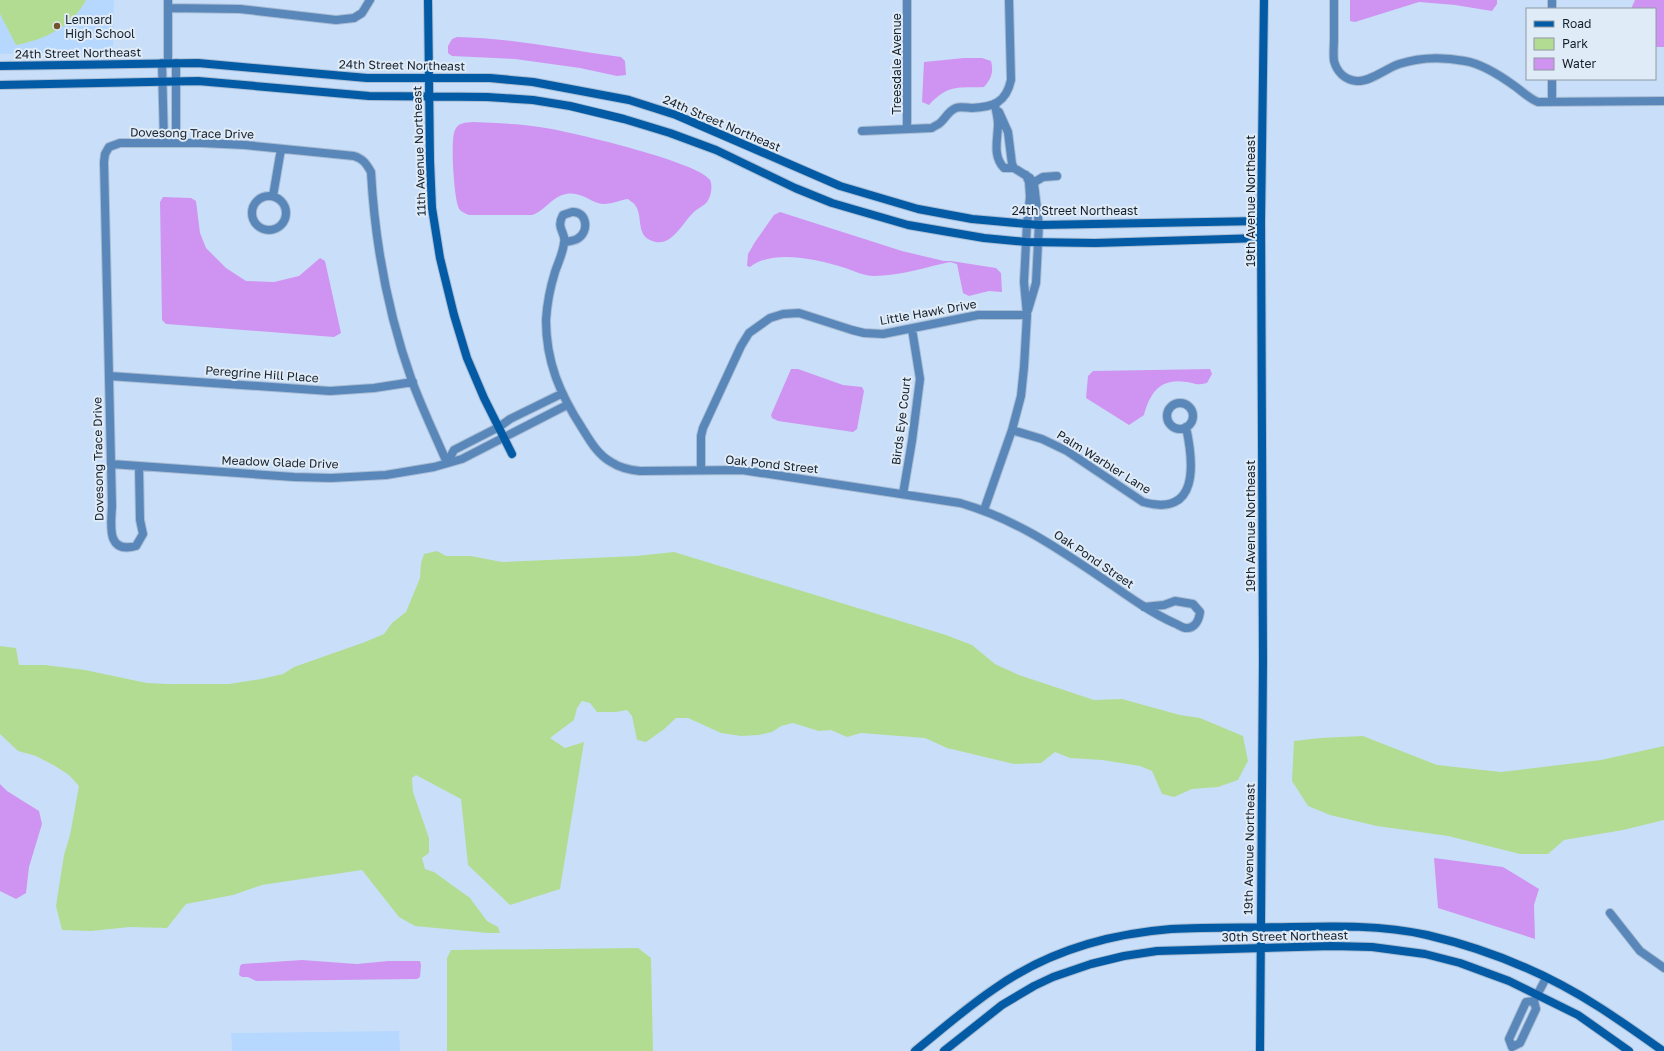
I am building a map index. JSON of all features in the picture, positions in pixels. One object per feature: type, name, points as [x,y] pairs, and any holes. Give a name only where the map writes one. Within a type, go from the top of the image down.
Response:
[{"type":"street","points":[[164,143],[163,82],[169,63],[168,4],[240,9],[336,20],[354,18],[362,13],[370,0]]},
{"type":"street","name":"11th Avenue Northeast","points":[[428,0],[428,78],[432,208],[440,258],[454,315],[467,358],[484,398],[512,454]]},
{"type":"street","name":"Treesdale Avenue","points":[[907,0],[907,129]]},
{"type":"street","points":[[862,130],[932,128],[940,123],[949,112],[957,107],[973,108],[995,105],[1000,101],[1008,91],[1011,80],[1009,0]]},
{"type":"street","name":"19th Avenue Northeast","points":[[1260,1051],[1263,660],[1261,221],[1264,0]]},
{"type":"street","points":[[1334,0],[1334,58],[1339,72],[1350,80],[1366,80],[1399,64],[1417,60],[1434,58],[1450,59],[1466,61],[1486,68],[1538,102],[1664,102]]},
{"type":"street","points":[[169,63],[176,81],[176,143]]},
{"type":"street","name":"24th Street Northeast","points":[[0,66],[198,63],[367,78],[490,78],[533,82],[629,100],[676,115],[726,135],[805,172],[840,186],[918,209],[972,219],[1027,224],[1261,221]]},
{"type":"street","points":[[1552,80],[1552,102]]},
{"type":"street","points":[[0,85],[176,81],[254,85],[369,96],[487,97],[533,100],[570,106],[624,119],[670,133],[716,150],[795,188],[832,203],[908,225],[984,238],[1026,242],[1095,243],[1261,238]]},
{"type":"street","points":[[995,105],[1007,127],[1012,164],[1014,168]]},
{"type":"street","points":[[995,105],[998,122],[996,142],[999,158],[1004,168],[1014,168],[1026,175],[1033,183],[1039,224],[1036,283],[1027,315]]},
{"type":"street","name":"Dovesong Trace Drive","points":[[139,466],[140,520],[144,534],[136,546],[128,548],[122,547],[112,538],[104,162],[105,154],[109,147],[120,143],[245,145],[362,158],[371,172],[379,260],[396,333],[413,382],[447,463]]},
{"type":"street","points":[[273,196],[281,149]]},
{"type":"street","points":[[984,510],[1012,430],[1021,396],[1027,315],[1024,284],[1030,197],[1029,182],[1026,175]]},
{"type":"street","points":[[1033,183],[1043,177],[1057,176]]},
{"type":"street","points":[[273,196],[282,203],[285,208],[284,219],[277,227],[266,230],[256,225],[253,220],[252,209],[262,197],[273,196]]},
{"type":"street","name":"Oak Pond Street","points":[[565,242],[549,297],[546,320],[547,340],[552,365],[561,394],[567,405],[596,450],[611,462],[626,469],[640,471],[742,470],[960,503],[984,510],[1024,528],[1049,543],[1144,607],[1186,628],[1194,626],[1198,620],[1200,612],[1193,604],[1175,601],[1164,605],[1144,607]]},
{"type":"street","name":"Little Hawk Drive","points":[[701,470],[701,436],[703,428],[741,346],[749,333],[759,324],[770,318],[783,314],[799,313],[864,333],[883,334],[978,315],[1027,315]]},
{"type":"street","name":"Birds Eye Court","points":[[903,494],[920,379],[912,328]]},
{"type":"street","name":"Peregrine Hill Place","points":[[109,376],[330,391],[374,388],[413,382]]},
{"type":"street","points":[[447,463],[454,450],[499,427],[510,419],[561,394]]},
{"type":"street","name":"Meadow Glade Drive","points":[[111,464],[294,477],[331,478],[386,475],[434,467],[462,459],[567,405]]},
{"type":"street","name":"Palm Warbler Lane","points":[[1012,430],[1042,439],[1067,451],[1143,502],[1156,506],[1167,506],[1177,502],[1186,491],[1191,478],[1191,451],[1186,427]]},
{"type":"street","points":[[1610,913],[1640,951],[1664,968]]},
{"type":"street","name":"30th Street Northeast","points":[[915,1051],[994,988],[1053,956],[1081,945],[1143,931],[1171,929],[1347,926],[1382,928],[1426,935],[1490,953],[1546,978],[1598,1006],[1663,1051]]},
{"type":"street","name":"30th Street Northeast","points":[[944,1051],[1002,1006],[1034,986],[1053,977],[1091,964],[1124,956],[1156,951],[1332,946],[1372,947],[1425,954],[1460,963],[1509,982],[1536,998],[1578,1015],[1629,1051]]},
{"type":"street","points":[[1536,998],[1526,1002],[1509,1039],[1511,1049],[1520,1043],[1536,1009],[1536,998],[1546,978]]},
{"type":"shaded area","name":"Lennard High School","points":[[0,0],[114,0],[113,51],[0,54]]},
{"type":"shaded area","points":[[399,1031],[400,1051],[232,1051],[231,1033]]},
{"type":"green space","points":[[0,0],[86,0],[73,18],[56,31],[37,40],[16,45],[0,14]]},
{"type":"green space","points":[[437,551],[446,556],[471,556],[502,562],[636,556],[674,552],[946,635],[972,645],[995,664],[1019,675],[1094,700],[1122,699],[1180,715],[1200,718],[1243,736],[1248,761],[1238,780],[1218,787],[1192,789],[1174,797],[1162,794],[1152,771],[1140,766],[1102,760],[1070,758],[1055,752],[1041,763],[1014,764],[947,748],[925,738],[861,733],[847,737],[831,730],[819,731],[793,723],[781,726],[772,732],[759,735],[741,736],[721,733],[688,718],[676,718],[663,730],[646,742],[637,740],[632,716],[627,710],[616,712],[597,712],[590,703],[582,701],[577,708],[574,720],[550,738],[565,748],[584,742],[560,889],[510,905],[468,865],[461,799],[416,775],[412,778],[413,792],[429,838],[429,853],[422,858],[425,869],[434,872],[470,898],[487,921],[498,927],[500,933],[415,926],[399,917],[362,870],[262,885],[233,895],[186,904],[167,928],[130,927],[91,931],[62,930],[56,906],[64,855],[70,835],[79,786],[69,775],[55,766],[36,756],[18,751],[0,734],[0,646],[16,648],[19,665],[45,665],[85,670],[147,683],[229,684],[261,679],[283,674],[294,667],[384,634],[392,623],[406,612],[420,578],[421,563],[424,554]]},
{"type":"green space","points":[[1363,736],[1437,765],[1501,772],[1601,760],[1664,746],[1664,820],[1623,830],[1564,840],[1548,854],[1520,854],[1448,836],[1377,826],[1330,815],[1308,806],[1292,781],[1294,741]]},
{"type":"green space","points":[[638,948],[651,958],[653,1051],[447,1051],[447,958],[451,950]]},
{"type":"water","points":[[1350,0],[1497,0],[1497,4],[1492,11],[1455,5],[1419,2],[1355,22],[1350,21]]},
{"type":"water","points":[[1635,0],[1664,0],[1664,47],[1656,47],[1656,8],[1631,8]]},
{"type":"water","points":[[457,37],[519,42],[621,57],[625,61],[626,75],[617,76],[580,68],[515,59],[452,56],[448,53],[448,46],[452,39]]},
{"type":"water","points":[[964,58],[982,58],[991,61],[991,75],[984,87],[954,88],[942,93],[929,105],[922,102],[924,62]]},
{"type":"water","points":[[473,122],[542,127],[662,157],[701,173],[710,180],[710,195],[708,201],[694,212],[674,235],[663,242],[650,240],[646,237],[641,229],[637,209],[628,199],[600,204],[578,194],[566,194],[556,198],[537,213],[532,215],[469,215],[459,209],[458,206],[453,167],[453,144],[456,127],[462,123]]},
{"type":"water","points":[[163,197],[191,198],[196,201],[200,233],[206,248],[226,268],[246,281],[274,282],[299,276],[320,258],[325,261],[341,333],[334,337],[166,324],[162,320],[160,202]]},
{"type":"water","points":[[780,212],[902,251],[944,261],[996,268],[1001,273],[1002,292],[989,291],[969,296],[963,293],[957,264],[950,262],[883,276],[870,276],[820,261],[795,257],[770,258],[750,267],[747,266],[748,254],[755,242],[774,215]]},
{"type":"water","points":[[791,369],[798,369],[843,385],[862,387],[864,391],[857,429],[853,432],[778,421],[772,418],[771,415]]},
{"type":"water","points":[[1210,369],[1212,374],[1207,383],[1198,384],[1177,381],[1169,382],[1163,385],[1149,400],[1144,415],[1129,425],[1086,398],[1088,376],[1093,371]]},
{"type":"water","points":[[0,784],[7,791],[39,811],[42,824],[29,867],[26,893],[16,899],[0,891]]},
{"type":"water","points":[[1434,858],[1503,867],[1539,889],[1534,905],[1535,939],[1438,908]]},
{"type":"water","points":[[302,960],[357,964],[388,961],[420,961],[420,977],[417,979],[256,981],[239,975],[240,966],[242,964]]},
{"type":"place","name":"Lennard High School","points":[[57,26]]}]
